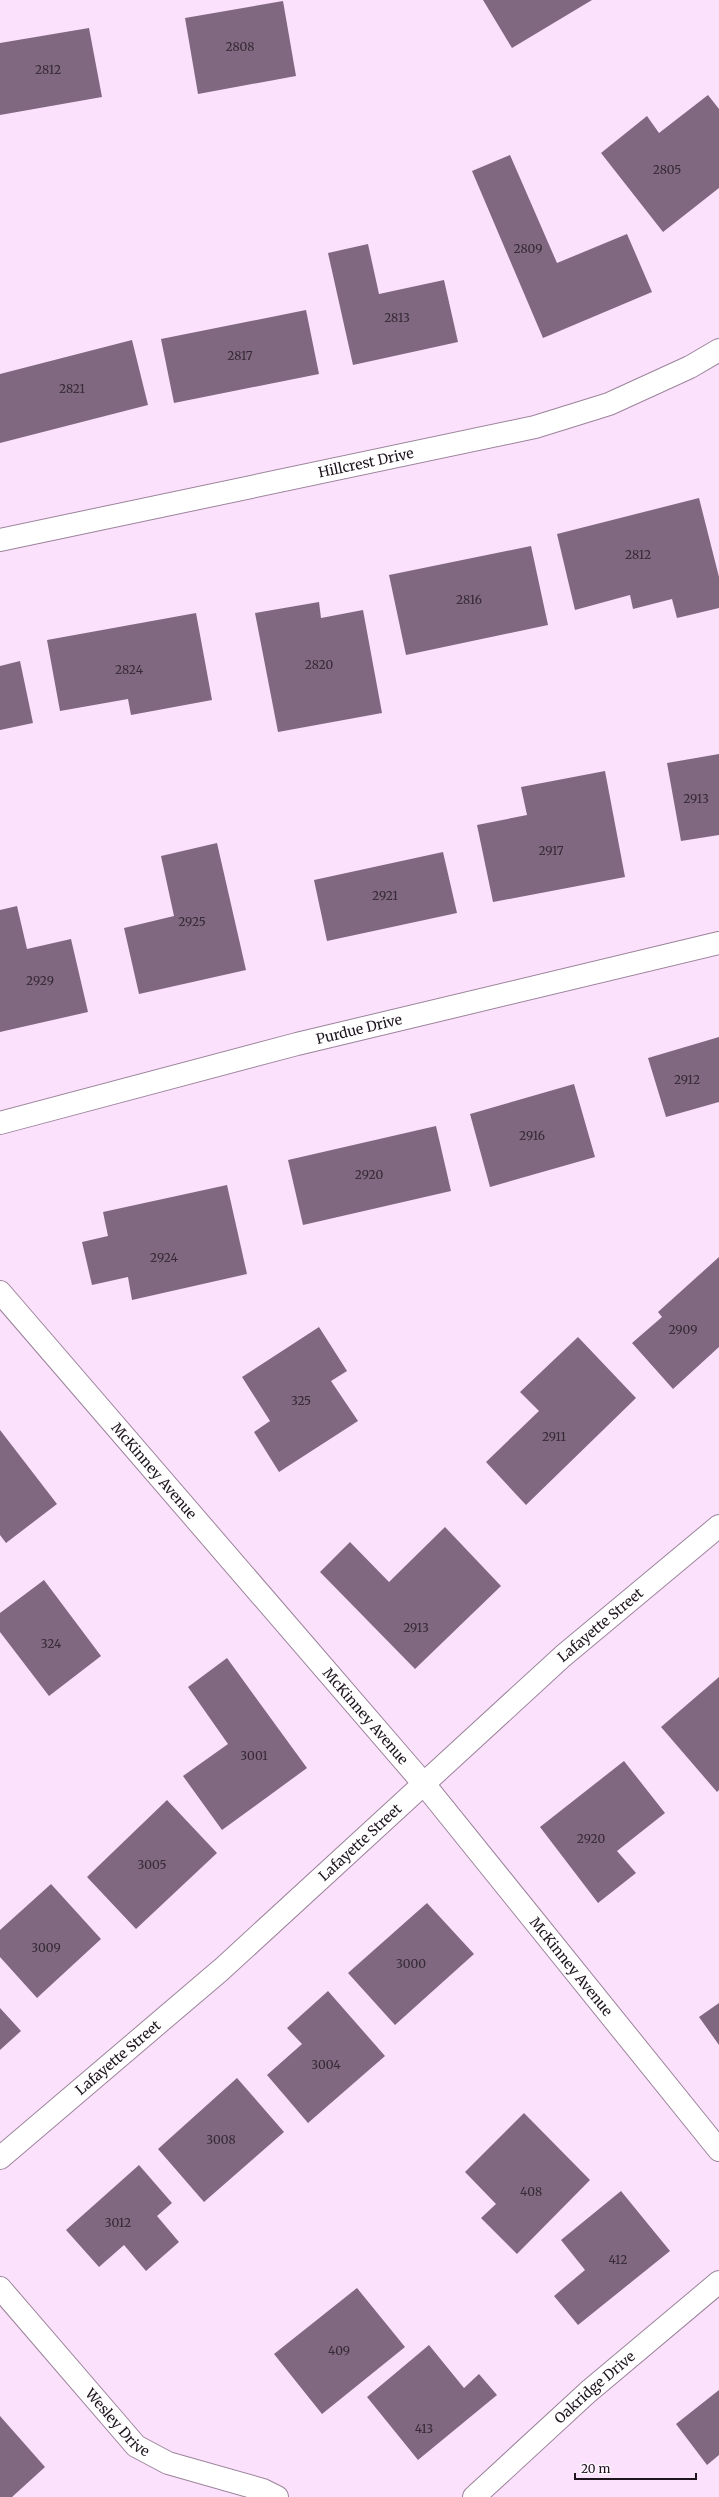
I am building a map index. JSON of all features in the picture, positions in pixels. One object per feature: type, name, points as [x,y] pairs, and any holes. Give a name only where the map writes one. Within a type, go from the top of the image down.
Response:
[{"type":"street","name":"Hillcrest Drive","points":[[0,540],[535,428],[608,404],[690,367],[719,350]]},
{"type":"street","name":"Purdue Drive","points":[[0,1123],[296,1044],[719,943]]},
{"type":"street","name":"McKinney Avenue","points":[[0,1292],[424,1784],[719,2150]]},
{"type":"street","name":"Lafayette Street","points":[[0,2158],[222,1969],[563,1656],[719,1526]]},
{"type":"street","name":"Oakridge Drive","points":[[474,2497],[588,2392],[719,2282]]},
{"type":"street","name":"Wesley Drive","points":[[0,2288],[136,2446],[168,2463],[263,2490],[277,2497]]},
{"type":"building","points":[[483,0],[592,0],[512,48]]},
{"type":"building","points":[[283,1],[296,76],[198,94],[185,18]]},
{"type":"building","points":[[89,28],[102,97],[0,115],[0,43]]},
{"type":"building","points":[[708,95],[719,109],[719,188],[663,232],[601,153],[647,116],[659,133]]},
{"type":"building","points":[[510,155],[557,263],[627,234],[652,292],[543,338],[472,171]]},
{"type":"building","points":[[368,244],[379,294],[444,280],[458,342],[353,365],[328,253]]},
{"type":"building","points":[[306,310],[319,374],[174,403],[161,339]]},
{"type":"building","points":[[132,340],[148,405],[0,443],[0,374]]},
{"type":"building","points":[[699,498],[719,577],[719,608],[677,618],[672,599],[633,609],[630,595],[575,610],[557,534]]},
{"type":"building","points":[[531,546],[548,625],[406,655],[389,575]]},
{"type":"building","points":[[319,602],[321,618],[363,610],[382,713],[278,732],[255,613]]},
{"type":"building","points":[[196,613],[212,700],[131,715],[128,699],[60,711],[47,640]]},
{"type":"building","points":[[20,661],[33,723],[0,730],[0,666]]},
{"type":"building","points":[[719,754],[719,835],[681,841],[667,763]]},
{"type":"building","points":[[605,771],[625,877],[493,902],[477,825],[527,815],[521,787]]},
{"type":"building","points":[[217,843],[246,970],[139,994],[124,928],[174,916],[161,856]]},
{"type":"building","points":[[443,852],[457,913],[327,941],[314,880]]},
{"type":"building","points":[[17,906],[27,949],[71,939],[88,1012],[0,1032],[0,910]]},
{"type":"building","points":[[719,1037],[719,1102],[666,1117],[648,1058]]},
{"type":"building","points":[[574,1084],[595,1157],[490,1187],[470,1114]]},
{"type":"building","points":[[436,1126],[451,1191],[303,1225],[288,1160]]},
{"type":"building","points":[[227,1185],[247,1274],[132,1300],[128,1277],[92,1285],[82,1242],[108,1236],[103,1212]]},
{"type":"building","points":[[719,1257],[719,1347],[673,1389],[632,1343],[662,1317],[658,1312]]},
{"type":"building","points":[[319,1327],[347,1371],[331,1381],[358,1421],[279,1472],[254,1432],[270,1421],[242,1377]]},
{"type":"building","points":[[578,1337],[636,1398],[526,1505],[486,1462],[539,1411],[520,1392]]},
{"type":"building","points":[[0,1430],[57,1504],[6,1543],[0,1535]]},
{"type":"building","points":[[445,1527],[501,1586],[415,1669],[320,1572],[350,1542],[389,1582]]},
{"type":"building","points":[[44,1580],[101,1656],[49,1696],[0,1632],[0,1613]]},
{"type":"building","points":[[227,1658],[307,1768],[222,1830],[183,1776],[228,1744],[188,1687]]},
{"type":"building","points":[[719,1677],[719,1790],[717,1792],[661,1727]]},
{"type":"building","points":[[624,1761],[665,1813],[617,1851],[636,1873],[598,1903],[540,1827]]},
{"type":"building","points":[[167,1800],[217,1853],[136,1929],[87,1877]]},
{"type":"building","points":[[51,1884],[101,1939],[37,1998],[0,1957],[0,1930]]},
{"type":"building","points":[[427,1903],[474,1954],[395,2025],[348,1973]]},
{"type":"building","points":[[328,1991],[385,2056],[308,2123],[267,2075],[302,2044],[287,2028]]},
{"type":"building","points":[[719,2003],[719,2045],[699,2017]]},
{"type":"building","points":[[0,2008],[21,2031],[0,2050]]},
{"type":"building","points":[[237,2078],[284,2132],[204,2202],[158,2149]]},
{"type":"building","points":[[524,2113],[590,2180],[517,2254],[481,2218],[496,2204],[465,2172]]},
{"type":"building","points":[[139,2165],[172,2203],[157,2216],[179,2242],[146,2271],[124,2245],[99,2267],[66,2230]]},
{"type":"building","points":[[621,2191],[670,2251],[578,2325],[554,2296],[585,2270],[561,2240]]},
{"type":"building","points":[[357,2288],[405,2347],[322,2414],[274,2354]]},
{"type":"building","points":[[429,2345],[464,2388],[479,2374],[497,2395],[418,2460],[367,2397]]},
{"type":"building","points":[[719,2390],[719,2455],[707,2465],[676,2424]]},
{"type":"building","points":[[0,2416],[45,2467],[12,2497],[0,2497]]}]
